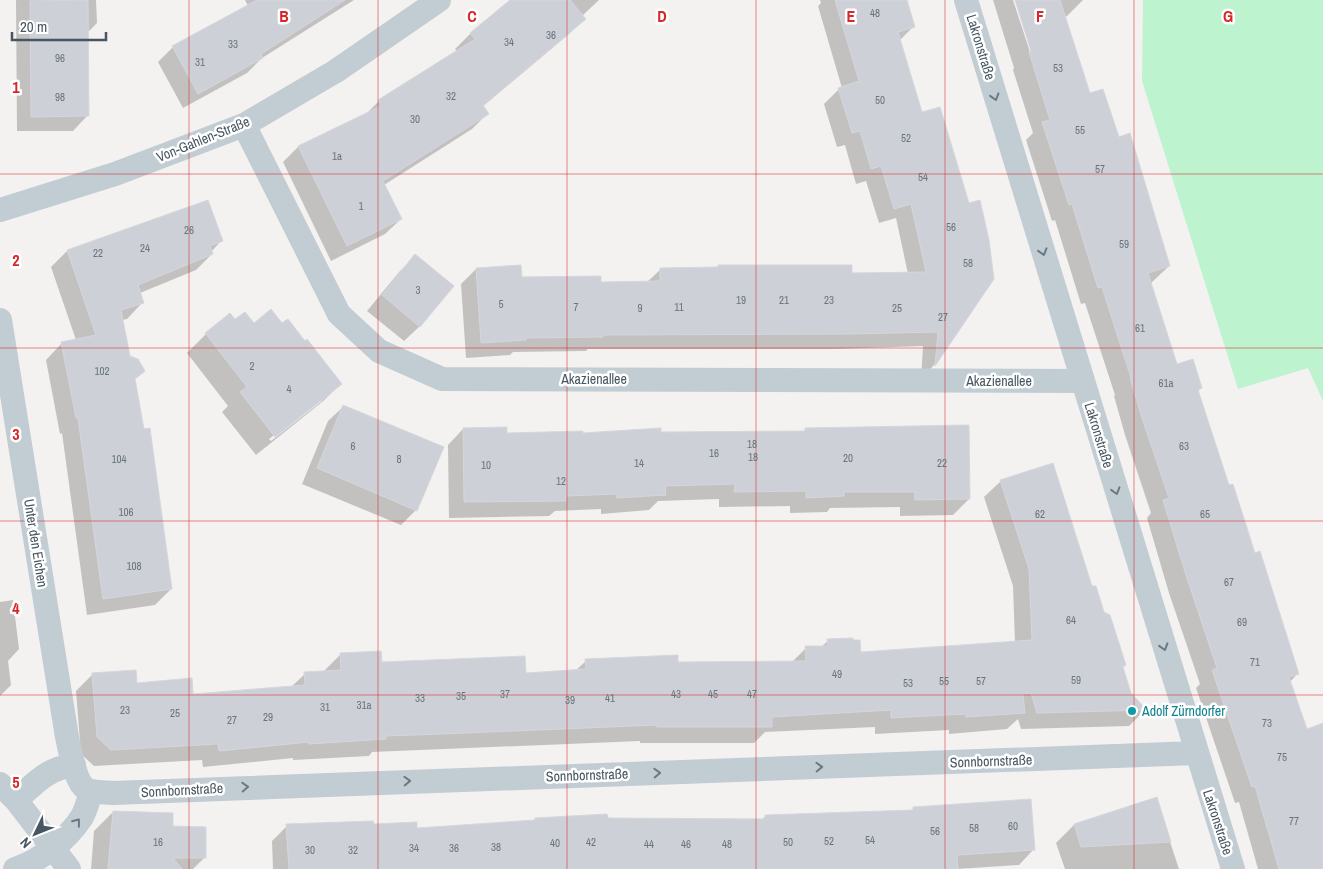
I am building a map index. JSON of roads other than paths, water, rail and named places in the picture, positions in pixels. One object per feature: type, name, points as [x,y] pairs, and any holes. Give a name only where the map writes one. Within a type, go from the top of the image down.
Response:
[{"type":"street","name":"Von-Gahlen-Straße","points":[[0,210],[115,174],[244,125],[336,71],[439,0]]},
{"type":"street","name":"Lakronstraße","points":[[966,0],[1233,869]]},
{"type":"street","name":"Akazienallee","points":[[244,125],[339,314],[379,351],[442,379],[1082,381]]},
{"type":"street","name":"Unter den Eichen","points":[[0,320],[65,727],[79,782],[91,791]]},
{"type":"street","name":"Sonnbornstraße","points":[[91,791],[114,793],[1196,753]]},
{"type":"street","points":[[70,869],[8,792],[60,767],[74,765]]},
{"type":"street","points":[[15,869],[53,849],[64,839],[82,816],[91,791]]},
{"type":"place","name":"Adolf Zürndorfer","points":[[1132,711]]}]
